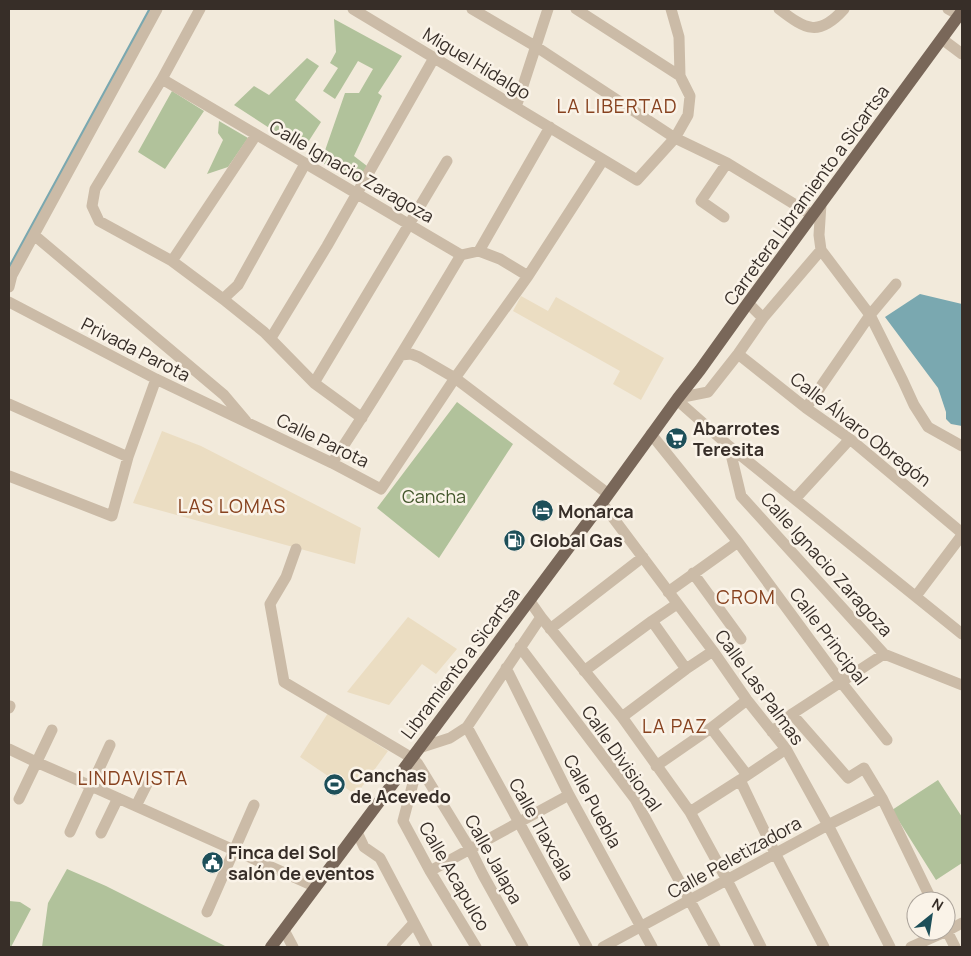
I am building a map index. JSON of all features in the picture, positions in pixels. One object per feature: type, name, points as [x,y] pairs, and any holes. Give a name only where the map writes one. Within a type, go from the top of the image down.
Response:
[{"type":"main road","name":"Carretera Libramiento a Sicartsa","points":[[677,399],[942,39],[956,11]]},
{"type":"main road","name":"Libramiento a Sicartsa","points":[[271,947],[356,832],[416,756],[677,399]]},
{"type":"street","points":[[9,287],[12,275],[157,9]]},
{"type":"street","points":[[200,9],[162,79],[95,189],[92,206],[99,222],[172,261],[223,299],[270,338],[314,383],[362,418]]},
{"type":"street","name":"Miguel Hidalgo","points":[[353,9],[637,180],[674,138]]},
{"type":"street","points":[[472,9],[535,46],[674,138],[727,164],[812,215]]},
{"type":"street","points":[[516,107],[548,9]]},
{"type":"street","points":[[576,9],[680,76]]},
{"type":"street","points":[[671,9],[679,37],[680,76],[690,96],[688,114],[674,138]]},
{"type":"street","points":[[779,9],[806,27],[820,27],[834,20],[844,9]]},
{"type":"street","points":[[942,39],[960,49]]},
{"type":"street","points":[[270,338],[327,246],[434,58]]},
{"type":"street","name":"Calle Ignacio Zaragoza","points":[[162,79],[461,255]]},
{"type":"street","points":[[479,251],[550,127]]},
{"type":"street","points":[[172,261],[256,135]]},
{"type":"street","points":[[455,378],[528,276],[603,160]]},
{"type":"street","points":[[314,383],[447,162]]},
{"type":"street","points":[[223,299],[238,285],[305,164]]},
{"type":"street","points":[[724,217],[701,201],[727,164]]},
{"type":"street","points":[[821,204],[820,235],[822,250],[870,315],[914,405],[928,427],[962,446]]},
{"type":"street","points":[[34,235],[224,395],[249,424]]},
{"type":"street","points":[[677,399],[708,392],[763,318],[822,250]]},
{"type":"street","points":[[332,463],[362,418],[461,255],[479,251],[500,259],[528,276]]},
{"type":"street","points":[[806,408],[870,315],[896,284]]},
{"type":"street","name":"Privada Parota","points":[[9,302],[156,379],[249,424]]},
{"type":"street","points":[[748,303],[763,318]]},
{"type":"street","name":"Calle Las Palmas","points":[[401,355],[411,354],[419,357],[455,378],[605,498],[668,592],[747,700],[786,749],[828,825],[890,947]]},
{"type":"street","name":"Calle Álvaro Obregón","points":[[738,354],[806,408],[850,439],[962,534]]},
{"type":"street","name":"Calle Parota","points":[[249,424],[332,463],[381,489],[455,378]]},
{"type":"street","points":[[9,476],[112,516],[128,457],[156,379]]},
{"type":"street","name":"Calle Ignacio Zaragoza","points":[[677,399],[729,446],[962,634]]},
{"type":"street","points":[[9,404],[128,457]]},
{"type":"street","name":"Calle Principal","points":[[651,434],[738,542],[841,682],[887,740]]},
{"type":"street","points":[[796,499],[850,439]]},
{"type":"street","name":"Calle Ignacio Zaragoza","points":[[729,446],[741,496],[884,654],[962,685]]},
{"type":"street","points":[[916,596],[962,534]]},
{"type":"street","points":[[668,592],[738,542]]},
{"type":"street","points":[[296,549],[286,577],[270,604],[284,682],[416,756],[467,727],[541,617]]},
{"type":"street","points":[[550,629],[643,557]]},
{"type":"street","points":[[693,573],[741,639]]},
{"type":"street","points":[[529,600],[550,629],[622,717],[690,812],[761,947]]},
{"type":"street","points":[[584,671],[678,604]]},
{"type":"street","points":[[652,621],[686,670]]},
{"type":"street","name":"Calle Divisional","points":[[520,647],[634,799],[715,947]]},
{"type":"street","points":[[622,717],[713,651]]},
{"type":"street","points":[[772,732],[792,714],[884,654]]},
{"type":"street","name":"Calle Puebla","points":[[506,668],[569,795],[652,947]]},
{"type":"street","points":[[656,766],[711,728],[747,700]]},
{"type":"street","points":[[792,714],[848,778],[864,768],[882,798],[927,891]]},
{"type":"street","name":"Calle Tlaxcala","points":[[467,727],[587,947]]},
{"type":"street","points":[[711,728],[744,778],[775,854],[824,947]]},
{"type":"street","points":[[18,799],[52,730]]},
{"type":"street","points":[[70,832],[110,745]]},
{"type":"street","points":[[9,749],[316,887]]},
{"type":"street","points":[[690,812],[786,749]]},
{"type":"street","name":"Calle Jalapa","points":[[416,756],[470,849],[523,947]]},
{"type":"street","name":"Calle Acapulco","points":[[416,756],[403,821],[430,871],[476,947]]},
{"type":"street","points":[[136,806],[150,778]]},
{"type":"street","points":[[430,871],[569,795]]},
{"type":"street","points":[[101,834],[118,798]]},
{"type":"street","name":"Calle Peletizadora","points":[[603,947],[828,825],[882,798]]},
{"type":"street","points":[[207,912],[254,806]]},
{"type":"street","points":[[356,832],[364,847],[380,858],[427,947]]},
{"type":"street","points":[[392,947],[414,923]]},
{"type":"street","points":[[284,930],[293,947]]},
{"type":"street","points":[[911,947],[924,941]]},
{"type":"green space","points":[[334,19],[402,56],[378,93],[382,96],[354,156],[367,166],[356,183],[321,162],[345,93],[359,93],[373,69],[358,61],[335,99],[323,91],[338,68],[330,63],[336,52]]},
{"type":"green space","points":[[307,58],[319,66],[295,100],[321,122],[303,150],[234,105],[254,86],[269,95]]},
{"type":"green space","points":[[172,91],[204,111],[165,169],[138,152]]},
{"type":"green space","points":[[219,121],[248,138],[228,167],[207,174],[223,140],[218,133]]},
{"type":"green space","name":"Cancha","points":[[457,402],[513,444],[439,558],[377,508]]},
{"type":"green space","points":[[938,780],[962,817],[962,863],[936,880],[892,810]]},
{"type":"green space","points":[[67,869],[106,886],[227,947],[42,947],[48,903]]},
{"type":"green space","points":[[9,901],[20,902],[31,909],[11,947],[9,947]]},
{"type":"shaded area","points":[[521,296],[548,311],[556,297],[664,358],[641,400],[613,384],[620,371],[513,311]]},
{"type":"shaded area","points":[[162,431],[201,446],[361,528],[355,564],[133,503]]},
{"type":"shaded area","points":[[408,617],[457,649],[436,674],[422,664],[389,705],[347,692]]},
{"type":"shaded area","points":[[328,713],[388,751],[356,795],[300,757]]},
{"type":"water","points":[[920,294],[962,304],[962,426],[951,424],[946,419],[946,412],[938,388],[885,317]]},
{"type":"waterway","points":[[9,268],[150,9]]},
{"type":"place","name":"Abarrotes Teresita","points":[[677,438]]},
{"type":"place","name":"Monarca","points":[[542,511]]},
{"type":"place","name":"Global Gas","points":[[514,540]]},
{"type":"place","name":"Canchas de Acevedo","points":[[334,785]]},
{"type":"place","name":"Finca del Sol salón de eventos","points":[[212,862]]},
{"type":"district","name":"LA LIBERTAD","points":[[617,106]]},
{"type":"district","name":"LAS LOMAS","points":[[232,506]]},
{"type":"district","name":"CROM","points":[[746,597]]},
{"type":"district","name":"LA PAZ","points":[[675,726]]},
{"type":"district","name":"LINDAVISTA","points":[[133,778]]}]
